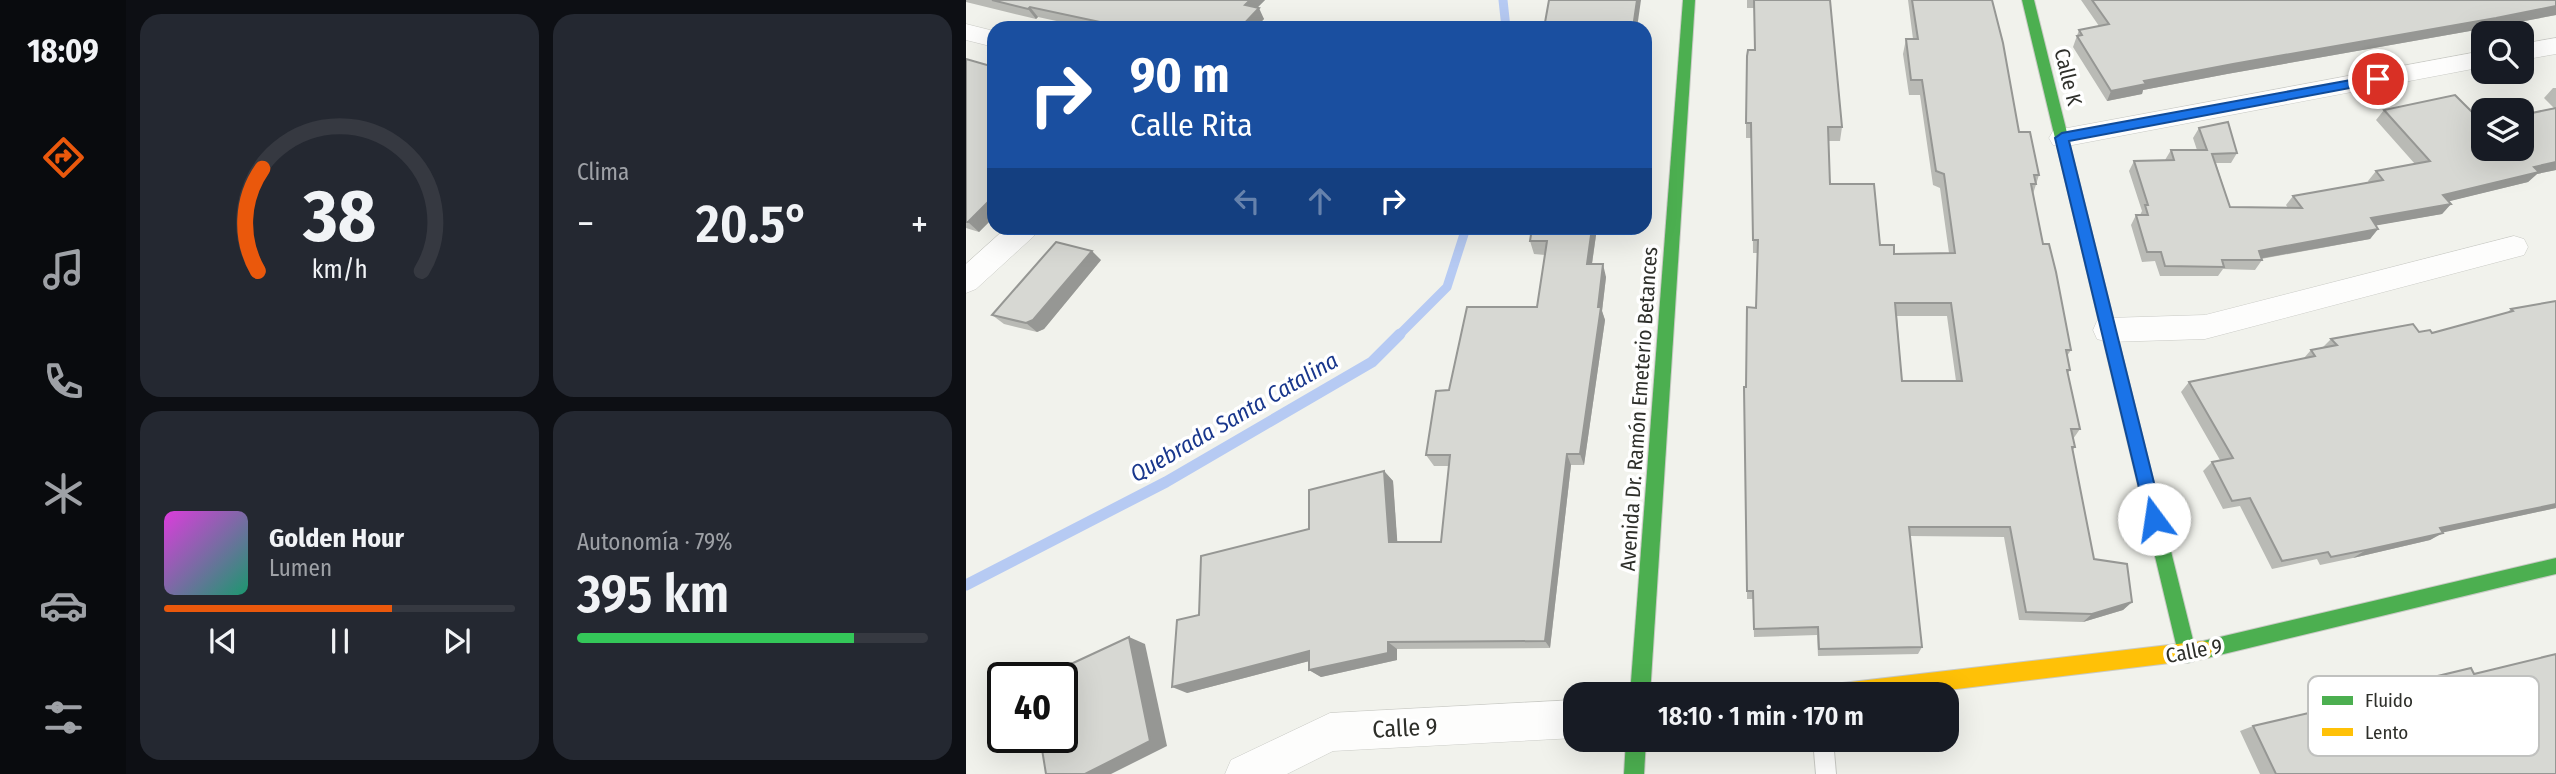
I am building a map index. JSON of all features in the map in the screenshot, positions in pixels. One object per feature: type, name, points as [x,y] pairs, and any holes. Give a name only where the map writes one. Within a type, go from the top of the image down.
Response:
[{"type":"street","name":"Avenida Dr. Ramón Emeterio Betances","points":[[1641,682],[1689,0]]},
{"type":"street","name":"Calle K","points":[[2028,0],[2187,654]]},
{"type":"street","points":[[966,32],[987,37]]},
{"type":"street","points":[[2534,50],[2556,46]]},
{"type":"street","points":[[2062,138],[2471,61]]},
{"type":"street","points":[[966,281],[1016,235]]},
{"type":"street","points":[[2108,330],[2205,327],[2514,247]]},
{"type":"street","name":"Calle 9","points":[[1940,682],[2187,654],[2556,566]]},
{"type":"street","name":"Calle 9","points":[[1245,774],[1330,732],[1563,720]]},
{"type":"street","points":[[1634,774],[1635,752]]},
{"type":"lane","points":[[1825,752],[1826,774]]},
{"type":"building","points":[[992,0],[1250,0],[1245,5],[1259,8],[1247,21],[1095,21],[1030,7],[1028,9]]},
{"type":"building","points":[[1549,0],[1637,0],[1634,21],[1545,21]]},
{"type":"building","points":[[1754,0],[1830,0],[1842,127],[1828,127],[1830,184],[1874,184],[1880,245],[1894,245],[1894,254],[1955,253],[1944,174],[1936,171],[1922,80],[1911,80],[1906,39],[1918,39],[1912,0],[1992,0],[2003,43],[2019,132],[2030,132],[2039,175],[2034,175],[2036,184],[2031,184],[2043,244],[2049,244],[2056,272],[2071,350],[2066,350],[2070,370],[2067,370],[2080,429],[2071,429],[2075,447],[2072,447],[2094,559],[2127,564],[2132,602],[2092,614],[2026,612],[2010,527],[1909,527],[1922,647],[1819,649],[1818,627],[1754,629],[1753,591],[1747,591],[1744,387],[1747,307],[1756,308],[1758,240],[1753,240],[1751,123],[1746,123],[1747,56],[1748,50],[1755,50]],"holes":[[[1895,303],[1951,303],[1962,381],[1902,381]]]},
{"type":"building","points":[[2092,0],[2556,0],[2556,6],[2144,81],[2146,84],[2111,91],[2077,36],[2082,35],[2079,30],[2109,24]]},
{"type":"building","points":[[966,59],[987,65],[987,203],[966,222]]},
{"type":"building","points":[[2455,95],[2471,111],[2471,161],[2534,161],[2534,113],[2556,108],[2556,162],[2534,167],[2539,172],[2443,195],[2451,204],[2371,218],[2378,229],[2259,251],[2262,260],[2222,260],[2224,267],[2165,266],[2161,252],[2147,252],[2136,215],[2148,215],[2145,205],[2148,205],[2134,161],[2174,160],[2171,150],[2207,150],[2199,128],[2228,122],[2237,153],[2212,154],[2230,207],[2302,208],[2293,196],[2383,180],[2376,171],[2430,161],[2384,110]]},
{"type":"building","points":[[1531,235],[1591,235],[1587,264],[1603,264],[1598,307],[1601,307],[1580,454],[1567,454],[1545,641],[1388,642],[1388,653],[1309,670],[1309,651],[1172,687],[1177,620],[1199,615],[1201,556],[1309,529],[1309,490],[1384,471],[1389,542],[1441,542],[1450,455],[1426,455],[1436,391],[1449,390],[1467,307],[1537,307],[1547,241],[1530,241]]},
{"type":"building","points":[[1056,242],[1092,251],[1033,320],[1026,323],[992,315]]},
{"type":"building","points":[[2556,301],[2556,504],[2440,528],[2443,533],[2366,550],[2331,557],[2328,552],[2282,561],[2250,498],[2232,501],[2212,462],[2233,458],[2189,382],[2315,356],[2311,350],[2337,345],[2331,339],[2413,324],[2419,332],[2430,330],[2432,333],[2513,311],[2511,309]]},
{"type":"building","points":[[1129,637],[1150,741],[1085,774],[1046,774],[1043,753],[1078,753],[1078,662],[1075,662]]},
{"type":"building","points":[[2556,654],[2556,774],[2276,774],[2253,726],[2308,713],[2308,756],[2539,756],[2539,676],[2438,676],[2471,668],[2474,674]]},
{"type":"waterway","name":"Quebrada Santa Catalina","points":[[1503,0],[1505,21]]},
{"type":"waterway","name":"Quebrada Santa Catalina","points":[[966,585],[1166,482],[1372,362],[1447,287],[1464,235]]},
{"type":"traffic: fast","points":[[1641,682],[1689,0]]},
{"type":"traffic: fast","points":[[2028,0],[2187,654]]},
{"type":"traffic: fast","points":[[2203,650],[2556,566]]},
{"type":"traffic: fast","points":[[1634,774],[1635,752]]},
{"type":"traffic: slow","points":[[1934,682],[2203,650]]},
{"type":"route","points":[[2154,519],[2062,138],[2378,79]]}]
